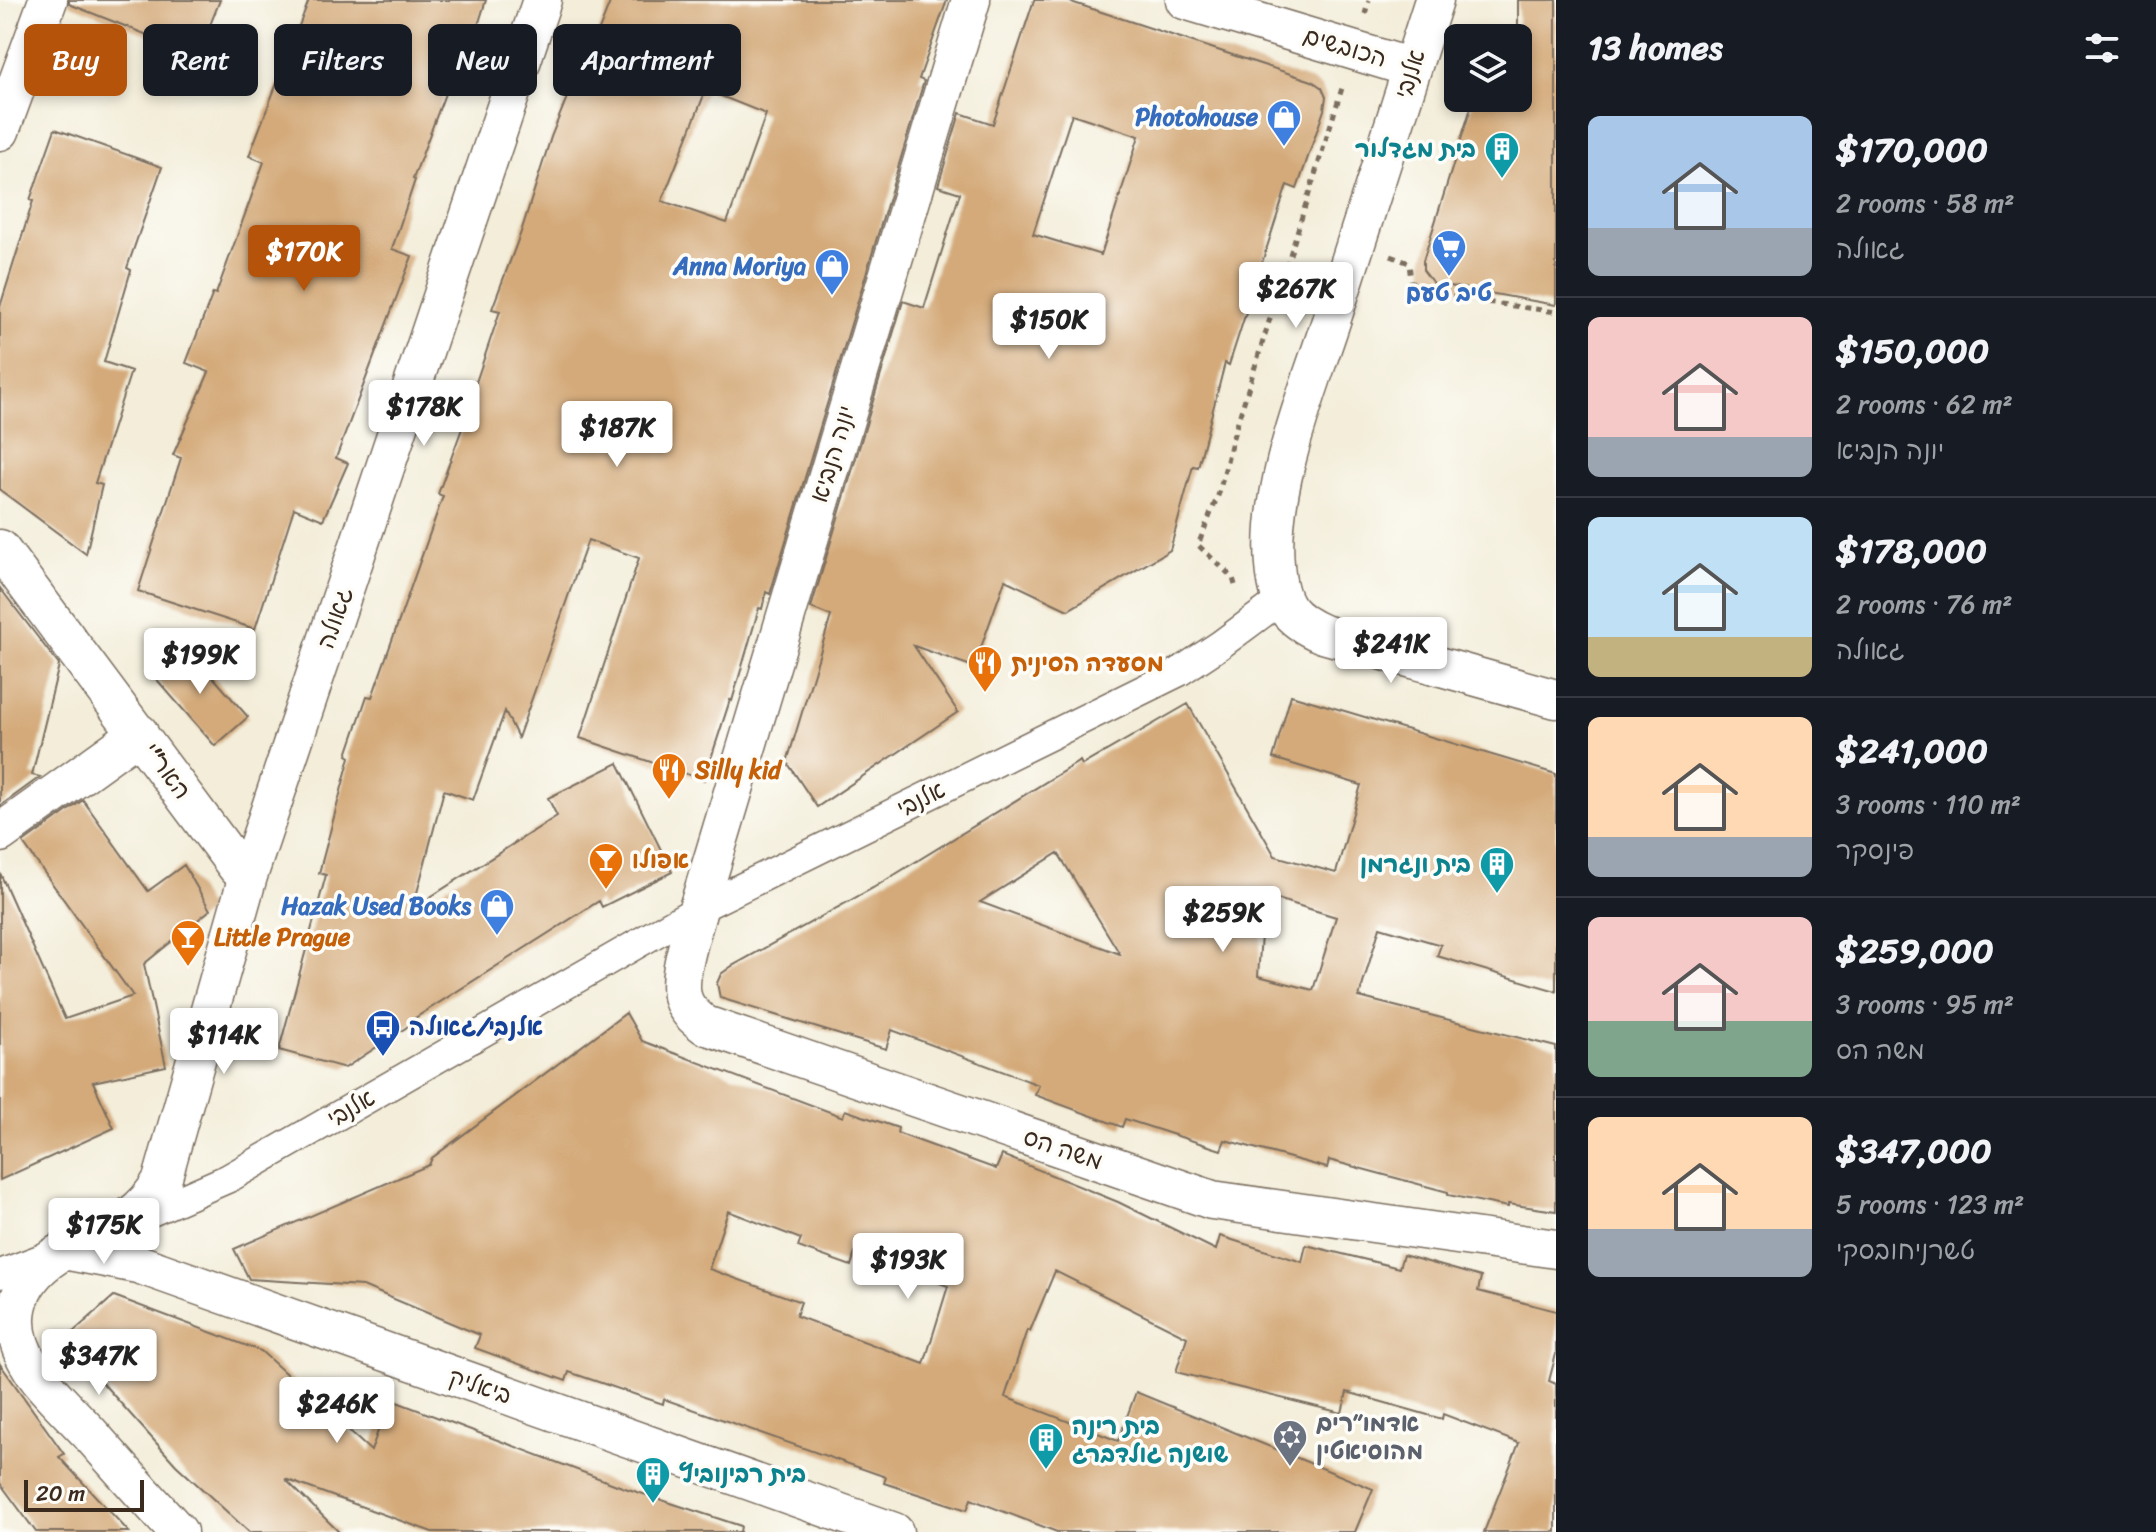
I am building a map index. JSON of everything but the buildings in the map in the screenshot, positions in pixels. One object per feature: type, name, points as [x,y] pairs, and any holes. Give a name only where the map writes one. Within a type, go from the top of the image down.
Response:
[{"type":"street","points":[[0,131],[48,0]]},
{"type":"street","name":"גאולה","points":[[120,1226],[149,1200],[162,1180],[248,876],[542,0]]},
{"type":"street","name":"יונה הנביא","points":[[698,909],[971,0]]},
{"type":"street","name":"הכובשים","points":[[1185,0],[1412,68]]},
{"type":"street","name":"אלנבי","points":[[0,1274],[64,1250],[229,1178],[698,909],[1179,672],[1282,599],[1275,565],[1276,513],[1297,429],[1434,0]]},
{"type":"street","name":"האר\"י","points":[[0,549],[237,867],[248,876]]},
{"type":"street","points":[[1282,599],[1293,619],[1323,634],[1556,699]]},
{"type":"street","points":[[0,833],[139,733]]},
{"type":"street","name":"משה הס","points":[[698,909],[680,984],[683,1001],[692,1015],[705,1025],[1212,1200],[1556,1249]]},
{"type":"street","points":[[64,1250],[48,1261],[20,1292],[16,1308],[17,1328],[30,1367],[178,1532]]},
{"type":"street","name":"ביאליק","points":[[64,1250],[138,1264],[894,1532]]},
{"type":"path","points":[[1246,626],[1233,578],[1198,545],[1219,493],[1233,437],[1369,0]]},
{"type":"path","points":[[1356,244],[1409,263],[1411,281],[1422,293],[1556,312]]},
{"type":"place","name":"Photohouse","points":[[1284,148]]},
{"type":"place","name":"בית מגדלור","points":[[1502,180]]},
{"type":"place","name":"טיב טעם","points":[[1449,278]]},
{"type":"place","name":"Anna Moriya","points":[[832,297]]},
{"type":"place","name":"מסעדה הסינית","points":[[985,694]]},
{"type":"place","name":"Silly kid","points":[[669,801]]},
{"type":"place","name":"אפולו","points":[[606,891]]},
{"type":"place","name":"בית ונגרמן","points":[[1497,895]]},
{"type":"place","name":"Hazak Used Books","points":[[497,937]]},
{"type":"place","name":"Little Prague","points":[[188,968]]},
{"type":"place","name":"אלנבי/גאולה","points":[[383,1058]]},
{"type":"place","name":"אדמו״רים מהוסיאטין","points":[[1290,1468]]},
{"type":"place","name":"בית רינה שושנה גולדברג","points":[[1046,1471]]},
{"type":"place","name":"בית רבינוביץ","points":[[653,1505]]}]
